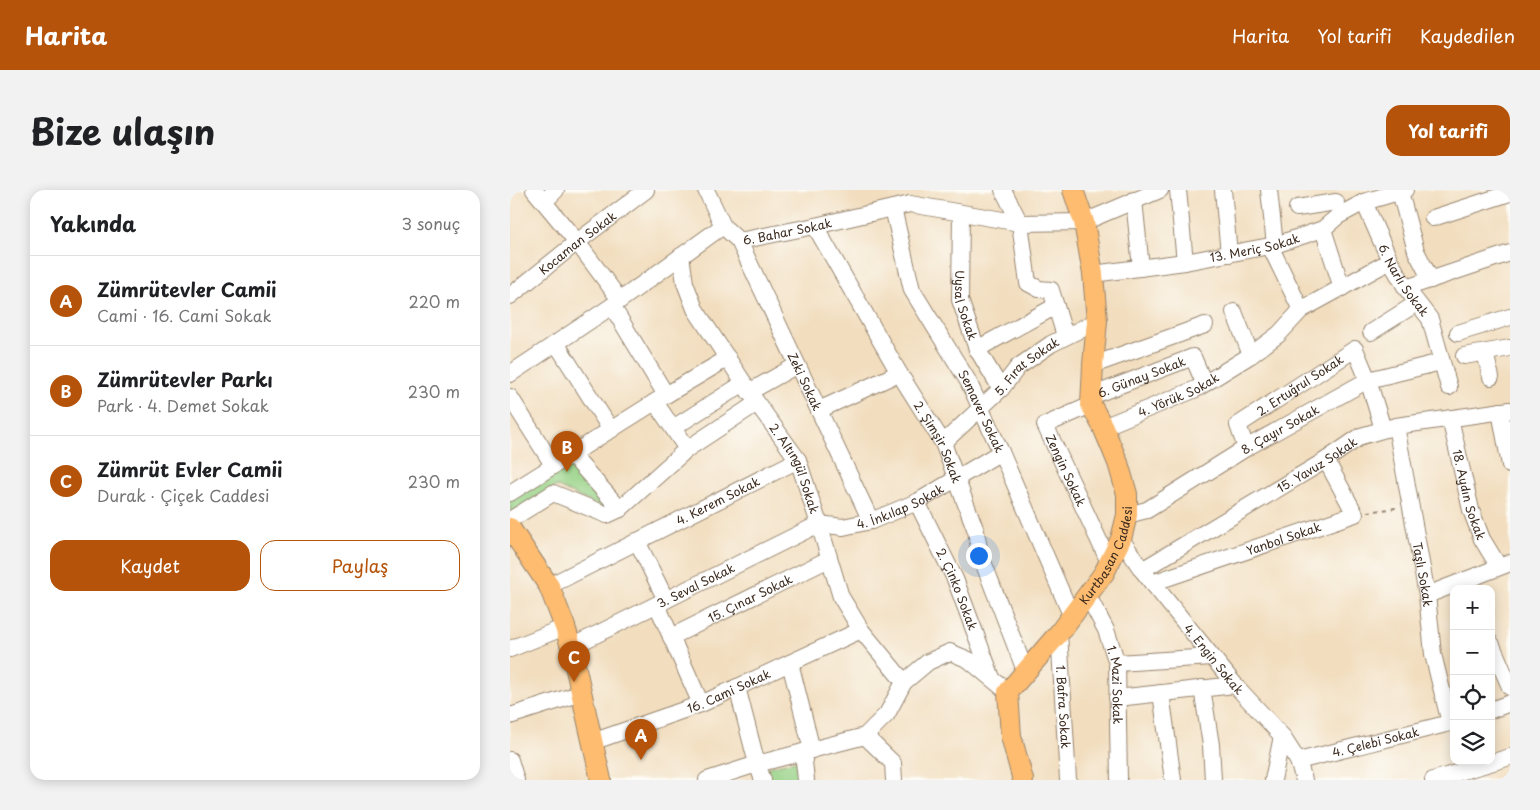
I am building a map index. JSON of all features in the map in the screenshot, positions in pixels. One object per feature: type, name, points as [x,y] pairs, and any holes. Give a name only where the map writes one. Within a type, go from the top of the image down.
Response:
[{"type":"main road","points":[[1073,190],[1084,222],[1093,274],[1097,321],[1092,365],[1091,401]]},
{"type":"main road","name":"Kurtbasan Caddesi","points":[[1008,692],[1026,673],[1088,596],[1104,572],[1121,539],[1127,515],[1127,494],[1118,463],[1104,427],[1091,401]]},
{"type":"main road","points":[[510,528],[549,586],[566,627],[601,780]]},
{"type":"main road","points":[[1008,692],[1012,736],[1023,780]]},
{"type":"street","points":[[556,190],[539,196],[576,242],[616,303],[673,428],[687,449]]},
{"type":"street","name":"Kocaman Sokak","points":[[510,296],[576,242],[646,190]]},
{"type":"street","name":"6. Bahar Sokak","points":[[706,190],[723,226],[739,242],[910,204],[1020,223],[1084,222]]},
{"type":"street","points":[[899,190],[910,204]]},
{"type":"street","points":[[1003,190],[1020,223],[1028,283],[1039,290],[1051,290],[1065,336]]},
{"type":"street","points":[[1084,222],[1160,190]]},
{"type":"street","points":[[1178,190],[1185,262]]},
{"type":"street","points":[[1223,190],[1229,254]]},
{"type":"street","points":[[1269,190],[1272,246],[1301,310]]},
{"type":"street","points":[[1402,191],[1416,251],[1431,280]]},
{"type":"street","name":"13. Meriç Sokak","points":[[1093,274],[1185,262],[1272,246],[1323,229],[1336,203],[1364,202],[1402,191]]},
{"type":"street","points":[[1433,218],[1510,193]]},
{"type":"street","points":[[1134,200],[1141,268]]},
{"type":"street","name":"6. Narlı Sokak","points":[[1364,202],[1390,261],[1406,288],[1430,319],[1449,387]]},
{"type":"street","points":[[1297,208],[1336,203]]},
{"type":"street","name":"Semaver Sokak","points":[[893,208],[912,290],[968,382],[1001,452],[1072,617]]},
{"type":"street","name":"Uysal Sokak","points":[[961,214],[960,300],[977,349],[1001,389]]},
{"type":"street","points":[[510,374],[616,303],[723,226]]},
{"type":"street","name":"2. Şimşir Sokak","points":[[815,226],[898,373],[943,443],[976,531],[980,554],[1026,673]]},
{"type":"street","points":[[1323,229],[1342,288]]},
{"type":"street","name":"Zeki Sokak","points":[[739,242],[871,521]]},
{"type":"street","points":[[1406,288],[1510,253]]},
{"type":"street","name":"2. Altıngül Sokak","points":[[681,256],[684,283],[695,309],[750,393],[798,460],[841,597],[861,630],[904,682]]},
{"type":"street","name":"4. Yörük Sokak","points":[[1104,427],[1196,388],[1251,355],[1279,334],[1301,310],[1390,261]]},
{"type":"street","points":[[1371,332],[1417,303]]},
{"type":"street","points":[[977,349],[1056,306]]},
{"type":"street","points":[[1234,312],[1251,355]]},
{"type":"street","points":[[1458,333],[1510,317]]},
{"type":"street","name":"5. Fırat Sokak","points":[[943,443],[1001,389],[1018,367],[1051,344],[1097,321]]},
{"type":"street","points":[[1092,365],[1205,325]]},
{"type":"street","points":[[556,344],[611,430]]},
{"type":"street","name":"2. Ertuğrul Sokak","points":[[1246,448],[1238,425],[1355,349],[1368,380]]},
{"type":"street","points":[[1464,356],[1510,350]]},
{"type":"street","points":[[1485,353],[1491,377]]},
{"type":"street","name":"6. Günay Sokak","points":[[1091,401],[1193,357],[1204,383]]},
{"type":"street","points":[[510,493],[728,358]]},
{"type":"street","name":"8. Çayır Sokak","points":[[1127,515],[1147,510],[1246,448],[1368,380],[1441,362]]},
{"type":"street","points":[[673,428],[750,393],[797,365]]},
{"type":"street","points":[[818,410],[898,373]]},
{"type":"street","name":"Taşlı Sokak","points":[[1368,380],[1390,427],[1411,506],[1427,596],[1433,654],[1451,720]]},
{"type":"street","points":[[553,493],[607,515],[620,509],[750,393]]},
{"type":"street","points":[[510,397],[548,468],[553,493]]},
{"type":"street","name":"Zengin Sokak","points":[[1091,401],[1045,425],[1109,562]]},
{"type":"street","points":[[1505,410],[1510,465]]},
{"type":"street","name":"15. Yavuz Sokak","points":[[1147,576],[1361,436],[1390,427],[1505,410]]},
{"type":"street","name":"18. Aydın Sokak","points":[[1450,418],[1471,510],[1482,539],[1505,565]]},
{"type":"street","name":"4. İnkılap Sokak","points":[[819,524],[842,527],[871,521],[917,502],[1001,452]]},
{"type":"street","points":[[571,454],[620,509]]},
{"type":"street","name":"4. Kerem Sokak","points":[[549,586],[798,460]]},
{"type":"street","name":"Yanbol Sokak","points":[[1147,576],[1356,514],[1326,460]]},
{"type":"street","points":[[510,520],[553,493]]},
{"type":"street","name":"2. Çinko Sokak","points":[[917,502],[955,579],[992,678]]},
{"type":"street","name":"3. Seval Sokak","points":[[571,648],[819,524]]},
{"type":"street","name":"4. Engin Sokak","points":[[1121,539],[1147,576],[1234,685],[1282,736],[1298,761],[1304,780]]},
{"type":"street","points":[[637,542],[661,602],[671,637],[701,704]]},
{"type":"street","name":"15. Çınar Sokak","points":[[671,637],[829,559]]},
{"type":"street","points":[[1463,585],[1505,565]]},
{"type":"street","points":[[1427,596],[1450,589]]},
{"type":"street","name":"1. Mazi Sokak","points":[[1088,596],[1106,630],[1117,662],[1119,780]]},
{"type":"street","points":[[510,649],[566,627]]},
{"type":"street","name":"16. Cami Sokak","points":[[592,742],[701,704],[861,630]]},
{"type":"street","name":"1. Bafra Sokak","points":[[1059,633],[1068,780]]},
{"type":"street","points":[[707,780],[757,764],[865,736],[887,714],[904,682],[928,662],[950,652],[969,660],[1008,692]]},
{"type":"street","points":[[1495,652],[1510,687]]},
{"type":"street","points":[[1117,662],[1212,657]]},
{"type":"street","points":[[790,663],[808,751],[806,780]]},
{"type":"street","points":[[1117,698],[1234,685]]},
{"type":"street","points":[[737,687],[763,780]]},
{"type":"street","points":[[1202,688],[1212,745],[1213,780]]},
{"type":"street","points":[[510,716],[582,692]]},
{"type":"street","points":[[1161,693],[1173,780]]},
{"type":"street","points":[[1495,709],[1510,703]]},
{"type":"street","name":"4. Çelebi Sokak","points":[[1298,761],[1450,723]]},
{"type":"street","points":[[865,736],[893,763],[894,780]]},
{"type":"street","points":[[1273,780],[1282,736]]},
{"type":"street","points":[[1433,780],[1510,757]]},
{"type":"street","points":[[510,760],[516,780]]},
{"type":"path","points":[[1374,511],[1411,506]]},
{"type":"green space","points":[[571,458],[612,506],[603,508],[556,486],[513,511],[510,510],[510,499]]},
{"type":"green space","points":[[799,760],[800,780],[769,780],[765,775],[768,767]]},
{"type":"place","name":"Zümrütevler Parkı","points":[[567,472]]},
{"type":"place","name":"Zümrüt Evler Camii","points":[[574,682]]},
{"type":"place","name":"Zümrütevler Camii","points":[[641,760]]}]
